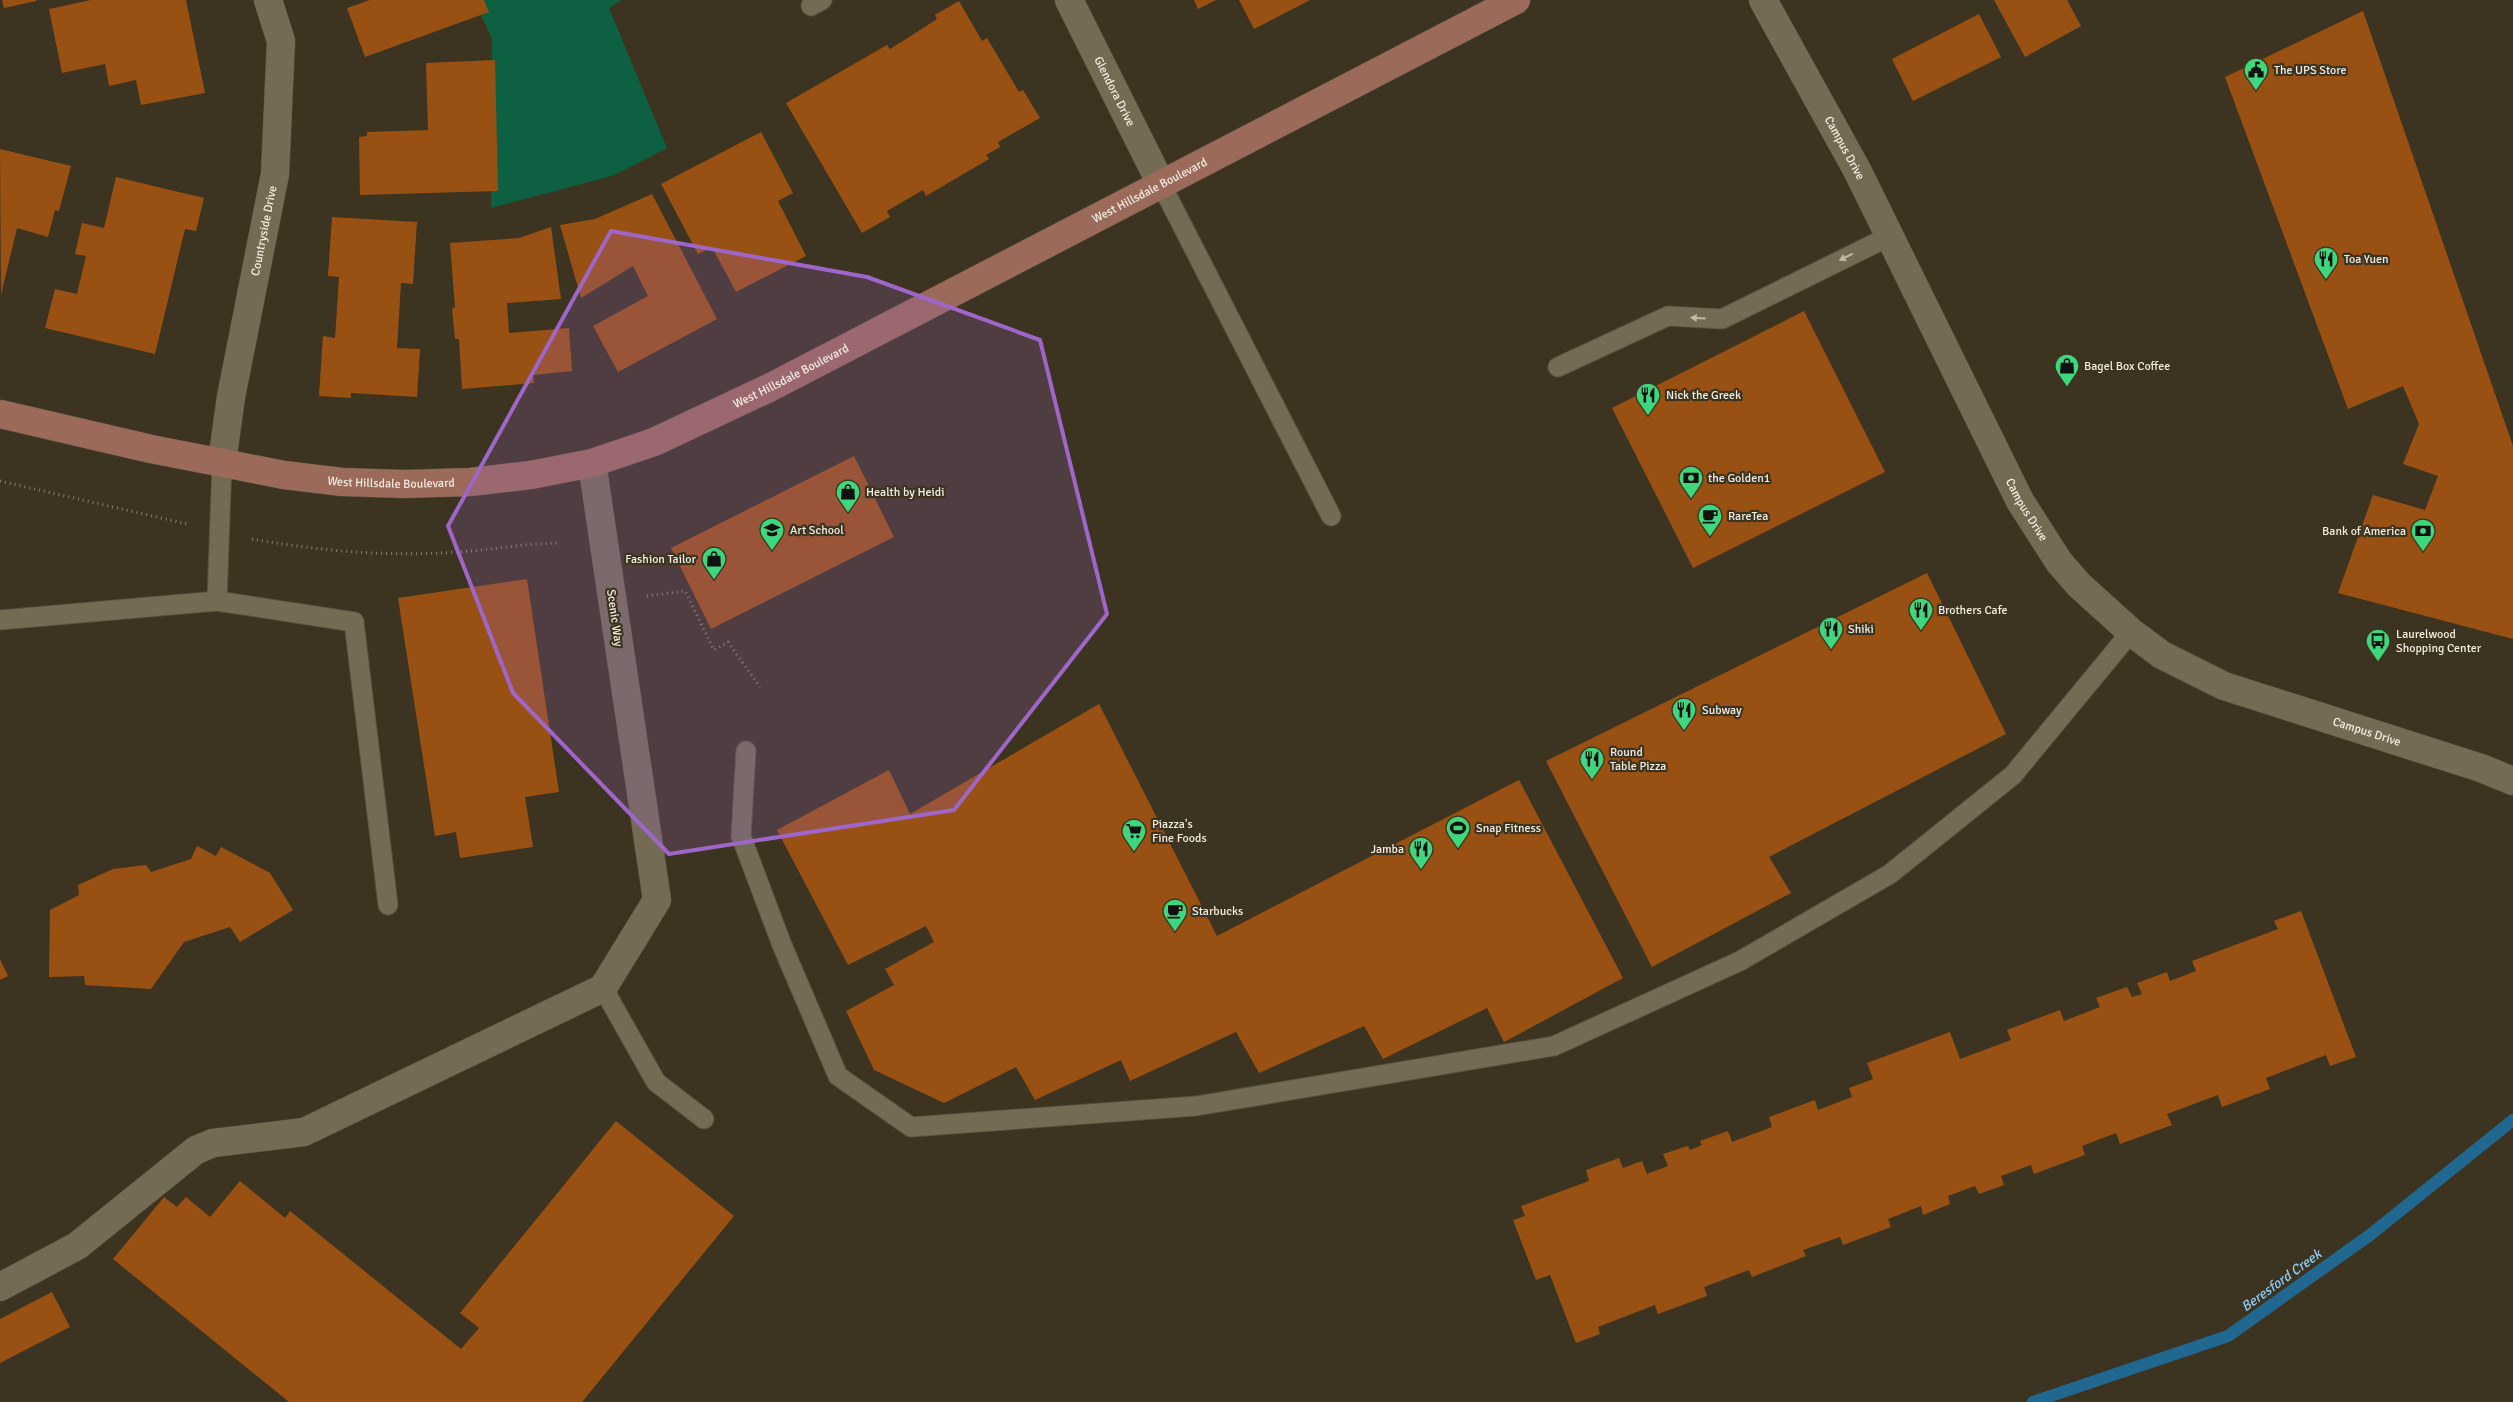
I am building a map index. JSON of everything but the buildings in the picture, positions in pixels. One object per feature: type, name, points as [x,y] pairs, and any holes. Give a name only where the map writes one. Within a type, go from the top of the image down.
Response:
[{"type":"main road","name":"West Hillsdale Boulevard","points":[[0,414],[150,449],[284,475],[342,482],[405,484],[470,482],[531,475],[592,463],[654,442],[770,388],[1516,0]]},
{"type":"street","name":"Countryside Drive","points":[[222,462],[231,398],[275,174],[281,41],[268,0]]},
{"type":"street","name":"Glendora Drive","points":[[1069,0],[1161,184]]},
{"type":"street","name":"Campus Drive","points":[[1763,0],[1857,170],[2024,508],[2059,562],[2079,585],[2131,632],[2162,655],[2224,686],[2481,768],[2513,780]]},
{"type":"street","name":"Scenic Way","points":[[592,463],[657,900],[603,988]]},
{"type":"street","points":[[0,1287],[76,1246],[196,1150],[213,1143],[304,1132],[603,988]]},
{"type":"lane","points":[[1161,184],[1330,516]]},
{"type":"lane","points":[[1558,367],[1668,316],[1722,319],[1890,236]]},
{"type":"lane","points":[[217,601],[222,462]]},
{"type":"lane","points":[[0,620],[217,601],[354,622],[388,905]]},
{"type":"lane","points":[[746,751],[741,836],[782,944],[838,1076],[911,1127],[1196,1106],[1554,1046],[1740,961],[1890,874],[2013,775],[2131,632]]},
{"type":"lane","points":[[603,988],[656,1082],[704,1119]]},
{"type":"path","points":[[0,481],[220,532],[305,548],[388,554],[458,552],[537,543],[560,543]]},
{"type":"path","points":[[612,601],[685,591],[714,650],[728,642],[760,687]]},
{"type":"highlighted area","points":[[611,231],[867,277],[1040,340],[1107,614],[954,810],[669,854],[513,693],[448,526]]},
{"type":"green space","points":[[474,0],[622,0],[609,8],[667,148],[615,175],[491,208],[492,39]]},
{"type":"waterway","name":"Beresford Creek","points":[[2033,1402],[2228,1336],[2370,1235],[2513,1120]]},
{"type":"place","name":"The UPS Store","points":[[2256,91]]},
{"type":"place","name":"Toa Yuen","points":[[2326,280]]},
{"type":"place","name":"Bagel Box Coffee","points":[[2067,387]]},
{"type":"place","name":"Nick the Greek","points":[[1648,416]]},
{"type":"place","name":"the Golden1","points":[[1691,499]]},
{"type":"place","name":"Health by Heidi","points":[[848,513]]},
{"type":"place","name":"RareTea","points":[[1710,537]]},
{"type":"place","name":"Art School","points":[[772,551]]},
{"type":"place","name":"Bank of America","points":[[2423,552]]},
{"type":"place","name":"Fashion Tailor","points":[[714,580]]},
{"type":"place","name":"Brothers Cafe","points":[[1921,631]]},
{"type":"place","name":"Shiki","points":[[1831,650]]},
{"type":"place","name":"Laurelwood Shopping Center","points":[[2378,662]]},
{"type":"place","name":"Subway","points":[[1684,731]]},
{"type":"place","name":"Round Table Pizza","points":[[1592,780]]},
{"type":"place","name":"Snap Fitness","points":[[1458,849]]},
{"type":"place","name":"Piazza's Fine Foods","points":[[1134,852]]},
{"type":"place","name":"Jamba","points":[[1421,870]]},
{"type":"place","name":"Starbucks","points":[[1175,932]]}]
